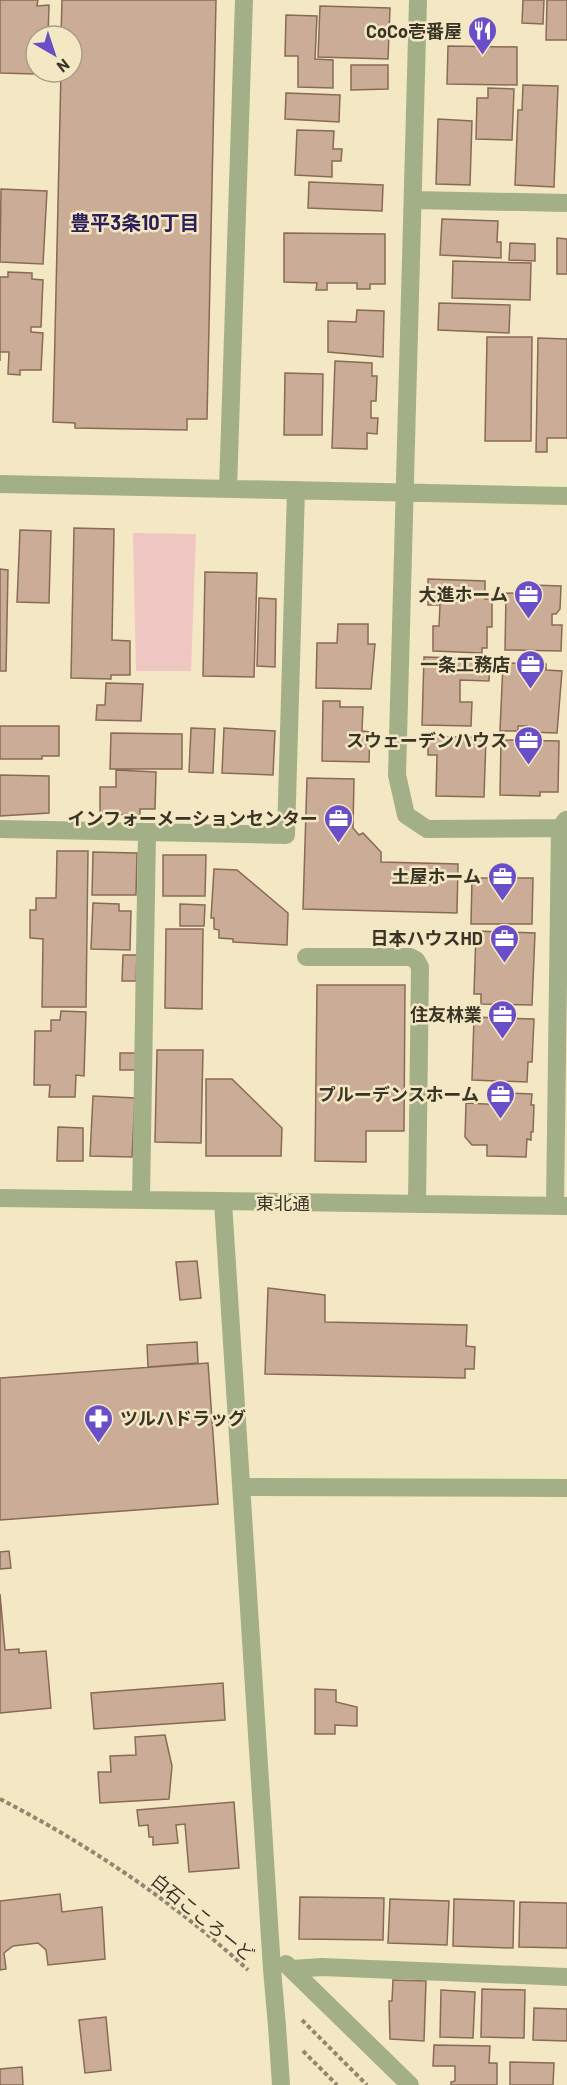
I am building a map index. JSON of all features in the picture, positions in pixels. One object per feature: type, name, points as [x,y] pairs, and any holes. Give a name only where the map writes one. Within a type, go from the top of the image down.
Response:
[{"type":"street","points":[[228,489],[244,0]]},
{"type":"street","points":[[418,0],[397,775],[406,815],[427,829],[565,821],[561,1206]]},
{"type":"street","points":[[413,200],[567,203]]},
{"type":"street","points":[[0,484],[567,496]]},
{"type":"street","points":[[0,829],[286,835],[296,490]]},
{"type":"street","points":[[141,1200],[147,832]]},
{"type":"street","points":[[306,957],[410,957],[416,960],[420,967],[417,1204]]},
{"type":"street","name":"東北通","points":[[0,1198],[561,1206]]},
{"type":"street","points":[[223,1202],[281,2085]]},
{"type":"street","points":[[242,1487],[567,1488]]},
{"type":"street","points":[[271,1950],[410,2085]]},
{"type":"street","points":[[292,1969],[321,1967],[567,1977]]},
{"type":"path","name":"白石こころーど","points":[[0,1799],[89,1849],[139,1883],[192,1923],[249,1971]]},
{"type":"path","points":[[297,2015],[367,2085]]},
{"type":"path","points":[[301,2048],[337,2085]]},
{"type":"shaded area","points":[[133,533],[196,534],[191,671],[136,671]]},
{"type":"building","points":[[0,0],[38,0],[37,6],[49,5],[48,24],[24,24],[24,74],[0,73]]},
{"type":"building","points":[[62,0],[216,0],[207,419],[187,419],[187,430],[75,428],[75,423],[53,422],[61,84],[84,84],[84,24],[61,24]]},
{"type":"building","points":[[523,0],[544,0],[543,24],[522,23]]},
{"type":"building","points":[[547,0],[567,0],[567,40],[546,40]]},
{"type":"building","points":[[320,6],[390,8],[388,59],[318,57]]},
{"type":"building","points":[[286,15],[317,16],[315,59],[333,60],[333,88],[298,87],[298,56],[285,56]]},
{"type":"building","points":[[448,46],[517,47],[517,85],[447,84]]},
{"type":"building","points":[[351,65],[388,65],[388,89],[351,90]]},
{"type":"building","points":[[523,85],[558,86],[554,187],[515,185],[518,110],[522,110]]},
{"type":"building","points":[[488,88],[514,89],[512,140],[476,139],[477,98],[488,98]]},
{"type":"building","points":[[286,93],[340,95],[339,122],[285,119]]},
{"type":"building","points":[[438,119],[472,121],[470,185],[436,184]]},
{"type":"building","points":[[297,130],[334,131],[333,149],[342,149],[341,161],[332,161],[332,177],[295,175]]},
{"type":"building","points":[[309,182],[383,185],[382,211],[308,208]]},
{"type":"building","points":[[1,189],[47,191],[43,264],[0,262]]},
{"type":"building","points":[[442,219],[498,221],[497,242],[501,242],[501,258],[440,255]]},
{"type":"building","points":[[284,233],[385,234],[385,284],[370,284],[370,289],[357,289],[357,283],[327,283],[327,290],[316,290],[317,283],[284,282]]},
{"type":"building","points":[[557,238],[567,239],[567,274],[557,274]]},
{"type":"building","points":[[510,243],[535,244],[535,261],[509,260]]},
{"type":"building","points":[[453,261],[531,263],[530,300],[452,298]]},
{"type":"building","points":[[8,272],[32,273],[32,279],[43,280],[41,327],[31,327],[31,332],[43,333],[41,370],[20,370],[20,375],[8,374],[9,352],[0,352],[0,277],[8,277]]},
{"type":"building","points":[[439,303],[510,305],[509,333],[438,330]]},
{"type":"building","points":[[357,310],[384,311],[383,357],[328,352],[328,321],[356,322]]},
{"type":"building","points":[[487,337],[532,337],[531,441],[485,441]]},
{"type":"building","points":[[538,338],[567,339],[567,438],[547,438],[547,452],[536,452]]},
{"type":"building","points":[[335,361],[372,363],[372,376],[377,376],[376,401],[371,401],[371,418],[378,418],[377,434],[367,433],[367,449],[332,448]]},
{"type":"building","points":[[285,373],[323,374],[322,435],[284,435]]},
{"type":"building","points":[[74,528],[114,529],[112,640],[130,641],[130,675],[111,675],[111,679],[71,678]]},
{"type":"building","points":[[20,530],[51,531],[49,603],[17,602]]},
{"type":"building","points":[[0,569],[8,570],[6,671],[0,671]]},
{"type":"building","points":[[205,572],[257,573],[254,677],[203,676]]},
{"type":"building","points":[[428,579],[485,581],[485,599],[492,599],[492,627],[487,627],[487,648],[482,648],[482,653],[433,651],[433,626],[439,626],[440,605],[428,605]]},
{"type":"building","name":"大進ホーム","points":[[532,585],[561,586],[560,609],[556,614],[552,614],[552,625],[562,625],[561,651],[505,650],[506,593],[532,594]]},
{"type":"building","points":[[259,598],[276,599],[275,667],[257,666]]},
{"type":"building","name":"一条工務店","points":[[338,624],[368,624],[368,644],[375,644],[371,689],[316,688],[317,643],[337,643]]},
{"type":"building","points":[[424,657],[490,659],[489,681],[460,680],[460,702],[472,702],[471,726],[422,725]]},
{"type":"building","name":"一条工務店","points":[[503,663],[546,664],[546,670],[562,671],[557,733],[527,732],[527,726],[518,726],[518,731],[500,731]]},
{"type":"building","points":[[106,683],[143,684],[141,721],[96,720],[97,705],[105,705]]},
{"type":"building","points":[[323,701],[340,701],[340,707],[363,707],[362,731],[370,732],[369,762],[322,761]]},
{"type":"building","points":[[0,726],[59,726],[59,756],[42,756],[42,759],[0,759]]},
{"type":"building","points":[[191,728],[215,729],[213,773],[189,772]]},
{"type":"building","points":[[224,728],[275,731],[273,775],[222,773]]},
{"type":"building","points":[[111,733],[182,734],[182,769],[110,769]]},
{"type":"building","points":[[428,736],[486,738],[484,797],[436,796],[437,755],[428,755]]},
{"type":"building","name":"スウェーデンハウス","points":[[501,740],[559,741],[558,792],[540,792],[540,796],[500,795]]},
{"type":"building","points":[[116,770],[156,772],[155,809],[140,809],[140,815],[100,814],[100,787],[116,787]]},
{"type":"building","points":[[0,775],[49,776],[49,813],[0,816]]},
{"type":"building","name":"インフォーメーションセンター","points":[[307,778],[354,779],[353,828],[359,835],[363,833],[381,852],[381,862],[458,864],[457,913],[303,909]]},
{"type":"building","points":[[57,851],[88,851],[86,1007],[42,1007],[43,939],[30,938],[30,910],[36,910],[36,898],[56,898]]},
{"type":"building","points":[[93,852],[137,853],[136,895],[92,895]]},
{"type":"building","points":[[163,855],[206,855],[205,896],[163,896]]},
{"type":"building","points":[[214,869],[237,870],[288,913],[287,945],[233,942],[233,939],[219,938],[219,930],[214,929],[214,918],[211,918]]},
{"type":"building","name":"土屋ホーム","points":[[472,878],[533,878],[532,924],[471,924]]},
{"type":"building","points":[[93,903],[119,904],[119,911],[131,911],[130,950],[91,949]]},
{"type":"building","points":[[180,904],[205,905],[204,926],[180,926]]},
{"type":"building","points":[[166,929],[203,929],[202,1009],[165,1008]]},
{"type":"building","name":"日本ハウスHD","points":[[476,931],[535,933],[532,1005],[481,1004],[481,994],[474,994]]},
{"type":"building","points":[[123,955],[137,955],[136,981],[122,981]]},
{"type":"building","points":[[317,985],[405,985],[404,1131],[366,1131],[366,1162],[315,1161]]},
{"type":"building","points":[[61,1011],[86,1012],[84,1076],[76,1075],[75,1097],[49,1097],[50,1085],[34,1085],[35,1031],[51,1031],[51,1020],[60,1020]]},
{"type":"building","name":"住友林業","points":[[474,1017],[534,1019],[532,1062],[528,1062],[527,1082],[472,1080]]},
{"type":"building","points":[[157,1050],[203,1050],[201,1143],[155,1142]]},
{"type":"building","points":[[120,1053],[136,1053],[136,1070],[120,1070]]},
{"type":"building","points":[[206,1079],[232,1079],[282,1128],[281,1156],[206,1156]]},
{"type":"building","name":"プルーデンスホーム","points":[[505,1093],[532,1094],[533,1132],[531,1132],[531,1140],[527,1139],[526,1157],[487,1156],[487,1145],[472,1145],[465,1137],[466,1103],[505,1105]]},
{"type":"building","points":[[93,1096],[135,1098],[132,1157],[90,1156]]},
{"type":"building","points":[[58,1127],[83,1128],[83,1161],[57,1161]]},
{"type":"building","points":[[197,1261],[201,1298],[180,1300],[176,1262]]},
{"type":"building","points":[[268,1288],[325,1295],[325,1322],[467,1325],[466,1346],[475,1347],[474,1369],[465,1369],[465,1378],[265,1374]]},
{"type":"building","points":[[197,1342],[198,1363],[148,1367],[147,1345]]},
{"type":"building","points":[[208,1363],[218,1504],[0,1520],[0,1378]]},
{"type":"building","points":[[9,1551],[11,1568],[0,1569],[0,1552]]},
{"type":"building","points":[[0,1594],[5,1650],[19,1649],[19,1653],[46,1651],[51,1708],[0,1713]]},
{"type":"building","points":[[223,1683],[225,1720],[94,1729],[91,1693]]},
{"type":"building","points":[[315,1689],[336,1690],[336,1702],[357,1707],[357,1726],[335,1725],[335,1734],[315,1734]]},
{"type":"building","points":[[165,1735],[172,1766],[169,1799],[100,1803],[98,1772],[111,1772],[110,1756],[136,1755],[135,1737]]},
{"type":"building","points":[[234,1802],[239,1868],[189,1872],[185,1824],[176,1825],[178,1843],[153,1845],[153,1837],[149,1837],[148,1825],[139,1826],[137,1810]]},
{"type":"building","points":[[60,1894],[62,1912],[102,1907],[105,1959],[48,1965],[46,1950],[38,1943],[13,1946],[4,1953],[6,1969],[0,1970],[0,1901]]},
{"type":"building","points":[[300,1897],[384,1898],[383,1940],[299,1939]]},
{"type":"building","points":[[390,1899],[449,1901],[447,1945],[388,1943]]},
{"type":"building","points":[[454,1899],[514,1901],[513,1948],[453,1946]]},
{"type":"building","points":[[520,1902],[567,1903],[567,1948],[519,1947]]},
{"type":"building","points":[[393,1980],[426,1981],[424,2041],[390,2039],[389,2001],[392,2001]]},
{"type":"building","points":[[482,1989],[525,1990],[524,2038],[481,2037]]},
{"type":"building","points":[[441,1990],[475,1992],[473,2038],[440,2037]]},
{"type":"building","points":[[534,2008],[567,2009],[567,2041],[533,2040]]},
{"type":"building","points":[[106,2017],[111,2070],[85,2073],[79,2020]]},
{"type":"building","points":[[434,2045],[490,2046],[489,2063],[497,2063],[497,2085],[451,2085],[451,2082],[455,2081],[455,2066],[433,2066]]},
{"type":"building","points":[[510,2062],[554,2063],[553,2085],[510,2085]]},
{"type":"building","points":[[22,2067],[23,2085],[0,2085],[0,2069]]},
{"type":"place","name":"CoCo壱番屋","points":[[483,56]]},
{"type":"place","name":"大進ホーム","points":[[529,620]]},
{"type":"place","name":"一条工務店","points":[[531,690]]},
{"type":"place","name":"スウェーデンハウス","points":[[529,766]]},
{"type":"place","name":"インフォーメーションセンター","points":[[339,844]]},
{"type":"place","name":"土屋ホーム","points":[[502,902]]},
{"type":"place","name":"日本ハウスHD","points":[[504,964]]},
{"type":"place","name":"住友林業","points":[[503,1040]]},
{"type":"place","name":"プルーデンスホーム","points":[[500,1120]]},
{"type":"place","name":"ツルハドラッグ","points":[[99,1444]]},
{"type":"district","name":"豊平3条10丁目","points":[[135,222]]}]
